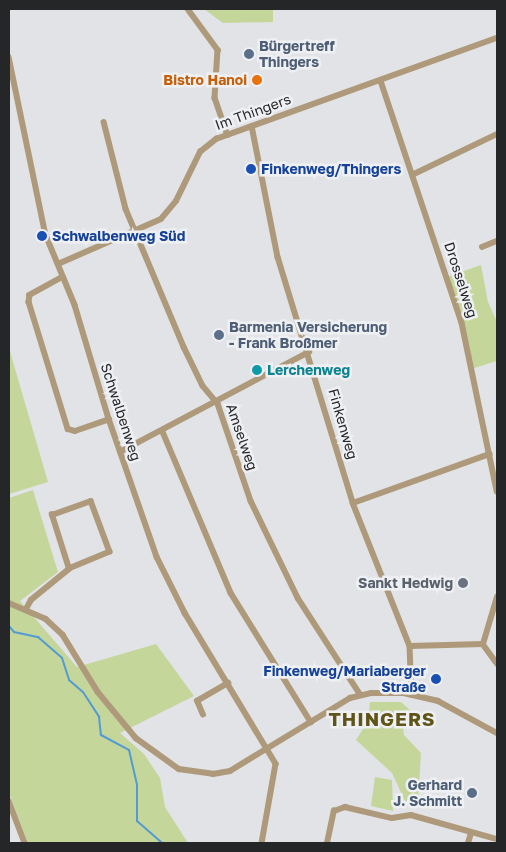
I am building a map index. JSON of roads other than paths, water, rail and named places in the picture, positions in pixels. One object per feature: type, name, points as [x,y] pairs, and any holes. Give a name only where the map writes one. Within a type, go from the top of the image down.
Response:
[{"type":"street","points":[[188,9],[218,50],[215,98],[228,135]]},
{"type":"street","name":"Im Thingers","points":[[58,264],[136,231],[169,211],[200,152],[216,138],[497,38]]},
{"type":"street","name":"Schwalbenweg","points":[[9,57],[46,235],[75,305],[109,419],[157,557],[228,684],[270,750]]},
{"type":"street","name":"Drosselweg","points":[[380,81],[414,174],[462,323],[497,491]]},
{"type":"street","name":"Amselweg","points":[[104,122],[116,177],[136,231],[184,347],[218,404],[251,501],[298,598],[360,694]]},
{"type":"street","name":"Finkenweg","points":[[252,126],[270,225],[353,503],[410,646],[412,695]]},
{"type":"street","points":[[414,174],[497,134]]},
{"type":"street","points":[[482,247],[497,241]]},
{"type":"street","points":[[63,278],[30,295],[29,302],[68,429],[75,431],[109,419]]},
{"type":"street","points":[[120,452],[218,404],[309,352]]},
{"type":"street","points":[[164,432],[231,593],[311,722]]},
{"type":"street","points":[[353,503],[490,454]]},
{"type":"street","points":[[26,609],[31,600],[69,569],[110,552],[91,502],[52,515],[69,569]]},
{"type":"street","points":[[483,644],[497,597]]},
{"type":"street","points":[[9,602],[46,619],[63,635],[98,692],[136,738],[168,763],[213,774],[230,771],[270,750],[311,722],[360,694],[412,695],[438,701],[497,733]]},
{"type":"street","points":[[410,646],[483,644]]},
{"type":"street","points":[[483,644],[497,663]]},
{"type":"street","points":[[203,715],[197,701],[228,684]]},
{"type":"street","points":[[262,843],[276,764],[270,750]]},
{"type":"street","points":[[9,801],[24,843]]},
{"type":"street","points":[[327,843],[334,810],[345,807],[392,818],[411,816],[497,839]]},
{"type":"street","points":[[468,843],[470,833]]},
{"type":"waterway","points":[[9,626],[14,632],[38,637],[62,658],[69,680],[83,692],[99,717],[101,735],[129,750],[137,785],[137,821],[162,843]]},
{"type":"place","name":"Bürgertreff Thingers","points":[[249,54]]},
{"type":"place","name":"Bistro Hanoi","points":[[257,80]]},
{"type":"place","name":"Finkenweg/Thingers","points":[[251,169]]},
{"type":"place","name":"Schwalbenweg Süd","points":[[42,236]]},
{"type":"place","name":"Barmenia Versicherung - Frank Broßmer","points":[[219,335]]},
{"type":"place","name":"Lerchenweg","points":[[257,370]]},
{"type":"place","name":"Sankt Hedwig","points":[[463,583]]},
{"type":"place","name":"Finkenweg/Mariaberger Straße","points":[[436,679]]},
{"type":"place","name":"Gerhard J. Schmitt","points":[[472,793]]},
{"type":"district","name":"THINGERS","points":[[382,719]]}]
